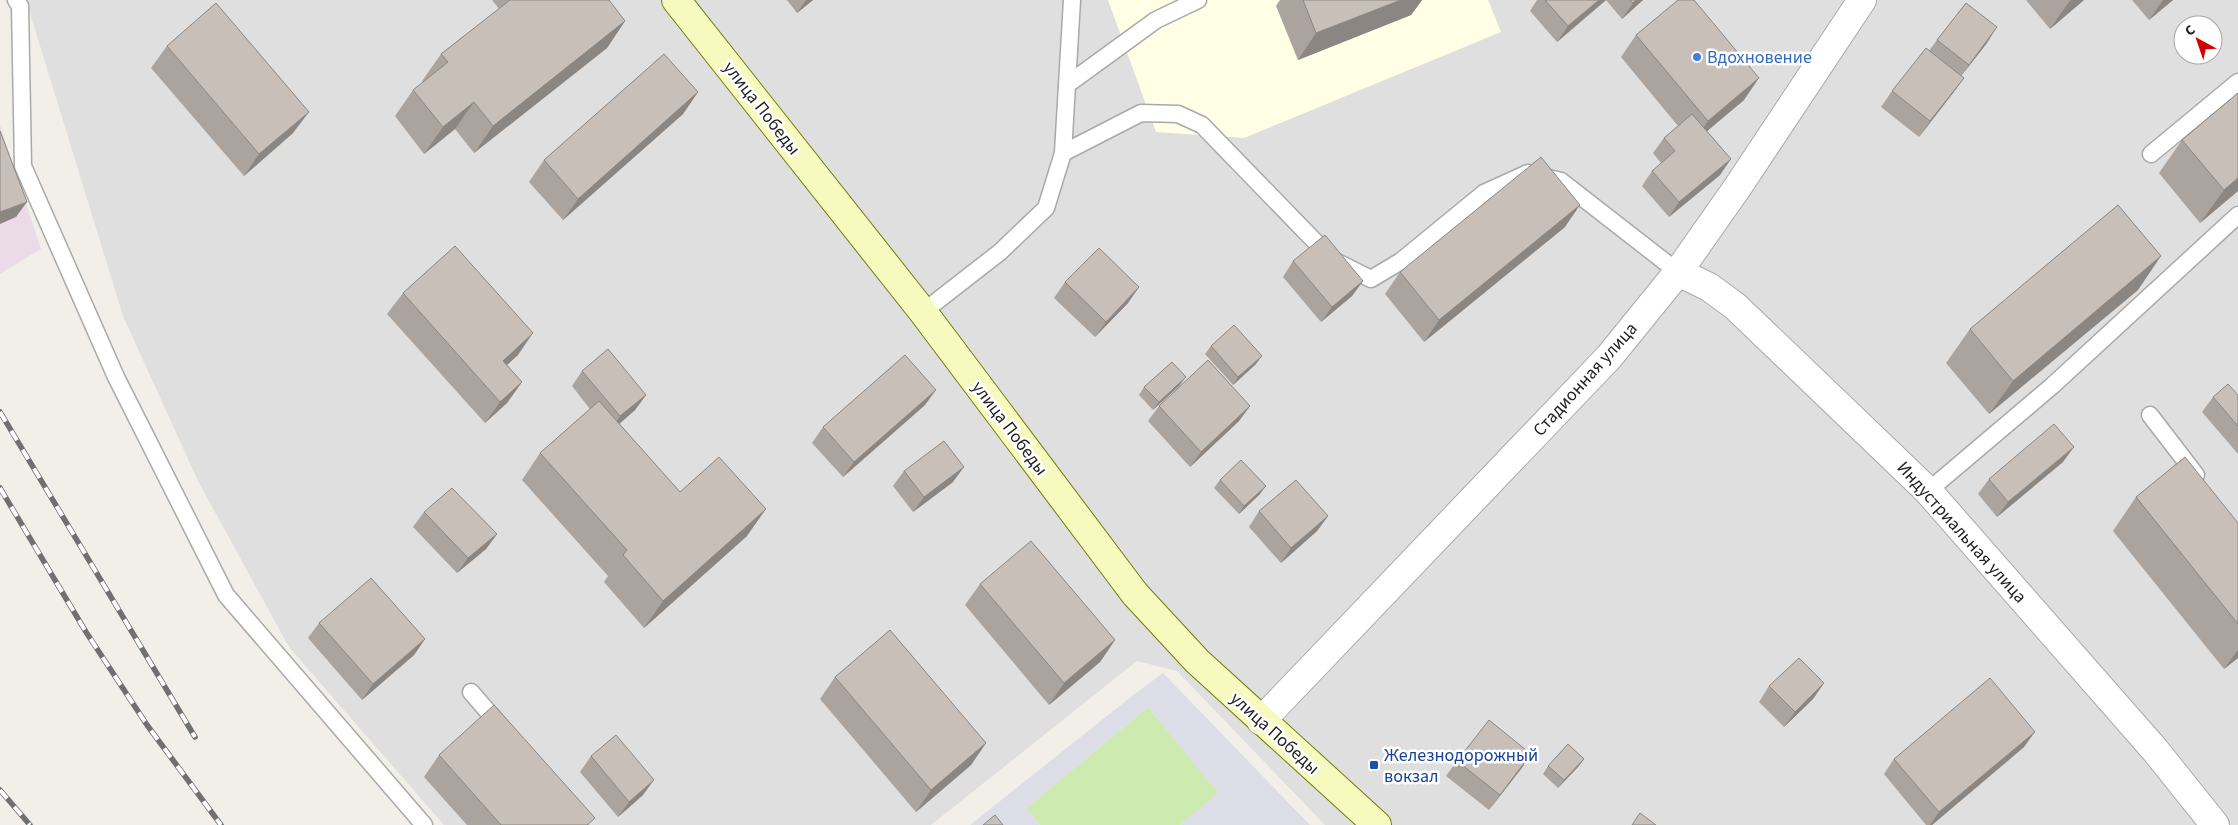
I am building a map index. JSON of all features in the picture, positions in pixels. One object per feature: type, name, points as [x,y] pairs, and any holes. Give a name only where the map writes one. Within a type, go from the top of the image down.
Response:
[{"type":"street","name":"улица Победы","points":[[676,0],[923,312],[1135,594],[1197,661],[1377,825]]},
{"type":"street","name":"Стадионная улица","points":[[1261,721],[1609,357],[1678,272],[1737,188],[1862,0]]},
{"type":"street","name":"Индустриальная улица","points":[[1678,272],[1709,287],[1735,306],[1928,491],[2155,750],[2215,825]]},
{"type":"lane","points":[[16,0],[20,6],[23,166],[116,377],[226,594],[424,825]]},
{"type":"lane","points":[[923,312],[1000,252],[1046,208],[1063,152],[1072,0]]},
{"type":"lane","points":[[1068,84],[1156,20],[1198,0]]},
{"type":"lane","points":[[2151,154],[2238,82]]},
{"type":"lane","points":[[1063,152],[1141,113],[1178,114],[1202,125],[1333,260],[1371,279],[1401,261],[1484,193],[1528,172],[1561,181],[1678,272]]},
{"type":"lane","points":[[1928,491],[2052,386],[2238,215]]},
{"type":"lane","points":[[2150,415],[2203,484]]},
{"type":"lane","points":[[471,692],[509,737]]},
{"type":"shaded area","points":[[26,0],[2238,0],[2238,825],[1325,825],[1177,671],[1137,661],[931,825],[444,825],[289,647],[199,483],[123,316]]},
{"type":"shaded area","points":[[1108,0],[1488,0],[1501,32],[1244,138],[1156,132]]},
{"type":"shaded area","points":[[0,125],[41,249],[0,274]]},
{"type":"shaded area","points":[[1163,673],[1310,825],[1180,825],[1218,793],[1148,707],[1026,808],[1040,825],[970,825],[1132,696]]},
{"type":"green space","points":[[1148,707],[1219,793],[1180,825],[1040,825],[1026,808]]},
{"type":"building","points":[[510,0],[609,0],[625,21],[493,126],[474,102],[443,127],[413,90],[448,62],[441,54]]},
{"type":"building","points":[[1303,0],[1401,0],[1316,33]]},
{"type":"building","points":[[1545,0],[1599,0],[1568,26]]},
{"type":"building","points":[[1678,0],[1694,0],[1759,78],[1708,121],[1636,35]]},
{"type":"building","points":[[216,3],[309,112],[259,154],[167,46]]},
{"type":"building","points":[[1966,3],[1997,27],[1969,65],[1937,40]]},
{"type":"building","points":[[1926,48],[1964,78],[1930,121],[1892,91]]},
{"type":"building","points":[[664,54],[698,92],[578,199],[544,160]]},
{"type":"building","points":[[2238,93],[2238,178],[2224,190],[2182,140]]},
{"type":"building","points":[[1692,114],[1731,159],[1679,202],[1652,171],[1675,151],[1664,138]]},
{"type":"building","points":[[0,131],[27,202],[0,212]]},
{"type":"building","points":[[1541,157],[1580,205],[1439,320],[1400,272]]},
{"type":"building","points":[[2118,205],[2161,256],[2013,381],[1970,329]]},
{"type":"building","points":[[1325,235],[1363,281],[1332,307],[1293,261]]},
{"type":"building","points":[[455,246],[533,333],[503,361],[522,382],[500,402],[403,293]]},
{"type":"building","points":[[1099,248],[1139,287],[1106,322],[1065,282]]},
{"type":"building","points":[[1234,325],[1262,356],[1238,377],[1211,346]]},
{"type":"building","points":[[608,349],[646,395],[620,416],[582,371]]},
{"type":"building","points":[[905,355],[936,390],[854,462],[823,427]]},
{"type":"building","points":[[1208,360],[1250,406],[1201,452],[1159,406]]},
{"type":"building","points":[[1172,362],[1186,377],[1159,402],[1144,387]]},
{"type":"building","points":[[2228,384],[2238,395],[2238,426],[2213,397]]},
{"type":"building","points":[[599,401],[680,492],[719,457],[766,509],[663,601],[623,555],[627,550],[540,453]]},
{"type":"building","points":[[2054,424],[2074,447],[2008,502],[1989,479]]},
{"type":"building","points":[[944,441],[964,467],[924,497],[904,471]]},
{"type":"building","points":[[2185,457],[2238,523],[2238,624],[2136,497]]},
{"type":"building","points":[[1241,460],[1266,486],[1244,506],[1220,480]]},
{"type":"building","points":[[1296,480],[1328,516],[1291,548],[1259,511]]},
{"type":"building","points":[[452,488],[497,534],[468,558],[424,512]]},
{"type":"building","points":[[1031,541],[1115,640],[1064,683],[980,584]]},
{"type":"building","points":[[371,578],[425,639],[373,684],[319,623]]},
{"type":"building","points":[[890,630],[986,743],[931,790],[835,677]]},
{"type":"building","points":[[1799,658],[1824,683],[1795,712],[1769,686]]},
{"type":"building","points":[[1990,678],[2035,732],[1939,812],[1894,759]]},
{"type":"building","points":[[494,705],[595,818],[587,825],[501,825],[439,755]]},
{"type":"building","points":[[1489,720],[1531,754],[1500,795],[1457,761]]},
{"type":"building","points":[[616,735],[654,780],[629,802],[591,756]]},
{"type":"building","points":[[1568,744],[1584,759],[1564,780],[1548,766]]},
{"type":"building","points":[[1640,813],[1656,825],[1632,825]]},
{"type":"building","points":[[995,815],[1003,825],[983,825]]},
{"type":"railway","points":[[0,412],[195,737]]},
{"type":"railway","points":[[0,488],[86,632],[147,725],[221,825]]},
{"type":"railway","points":[[0,790],[30,825]]},
{"type":"place","name":"Вдохновение","points":[[1697,57]]},
{"type":"place","name":"Железнодорожный вокзал","points":[[1374,765]]}]
